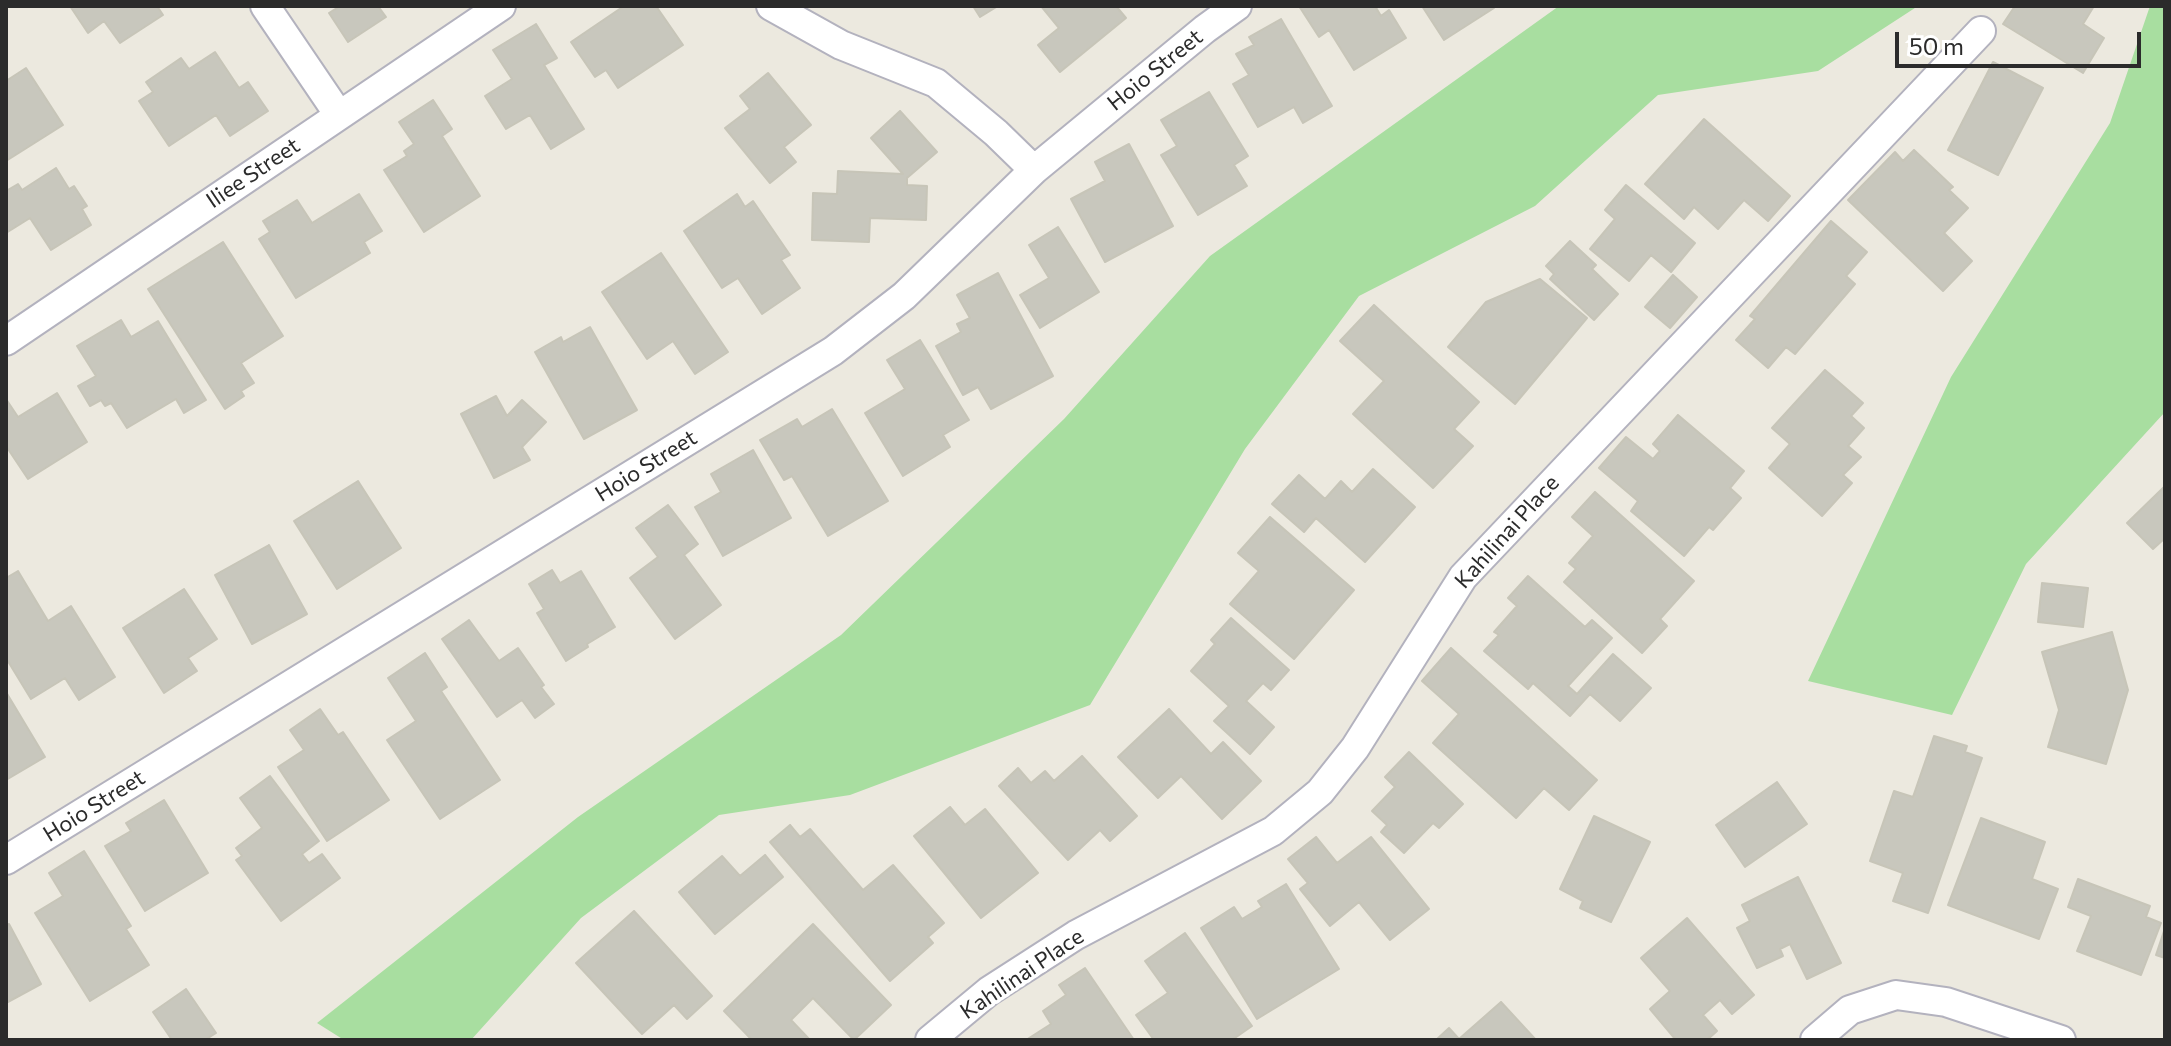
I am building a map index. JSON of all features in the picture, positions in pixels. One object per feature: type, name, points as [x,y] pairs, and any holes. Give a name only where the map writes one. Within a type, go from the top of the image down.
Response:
[{"type":"street","points":[[265,6],[339,115]]},
{"type":"street","name":"Iliee Street","points":[[8,336],[501,6]]},
{"type":"street","points":[[771,6],[841,45],[936,83],[996,133],[1034,170]]},
{"type":"street","name":"Hoio Street","points":[[6,860],[833,351],[904,296],[1034,170],[1237,6]]},
{"type":"street","name":"Kahilinai Place","points":[[930,1040],[1013,975],[1076,935],[1273,831],[1320,792],[1355,748],[1463,577],[1981,31]]},
{"type":"street","points":[[1815,1040],[1850,1010],[1896,995],[1946,1002],[2061,1040]]},
{"type":"green space","points":[[1559,6],[1918,6],[1818,71],[1658,95],[1535,206],[1359,296],[1245,449],[1090,705],[850,795],[719,815],[581,918],[471,1040],[344,1040],[317,1023],[578,817],[841,635],[1064,419],[1210,256]]},
{"type":"green space","points":[[2150,6],[2165,6],[2165,412],[2026,564],[1952,715],[1808,681],[1951,377],[2110,123]]},
{"type":"building","points":[[70,6],[157,6],[163,15],[120,43],[104,21],[88,33]]},
{"type":"building","points":[[340,6],[378,6],[386,17],[348,42],[329,13]]},
{"type":"building","points":[[624,6],[656,6],[683,45],[618,88],[606,70],[595,77],[571,42]]},
{"type":"building","points":[[973,6],[998,6],[980,17]]},
{"type":"building","points":[[1041,6],[1116,6],[1126,18],[1060,72],[1038,45],[1059,28]]},
{"type":"building","points":[[1299,6],[1375,6],[1381,16],[1389,10],[1406,38],[1354,70],[1329,30],[1319,37]]},
{"type":"building","points":[[1422,6],[1493,6],[1494,8],[1444,40]]},
{"type":"building","points":[[2015,6],[2094,6],[2083,24],[2104,38],[2083,73],[2003,24]]},
{"type":"building","points":[[1281,19],[1332,106],[1303,123],[1294,107],[1258,127],[1233,84],[1249,75],[1236,54],[1254,45],[1249,37]]},
{"type":"building","points":[[536,24],[557,58],[544,65],[584,129],[551,149],[530,115],[506,129],[485,96],[512,79],[493,50]]},
{"type":"building","points":[[215,52],[239,88],[248,82],[268,111],[230,136],[216,115],[169,146],[139,101],[153,92],[146,82],[181,58],[189,69]]},
{"type":"building","points":[[1993,62],[2043,88],[1998,175],[1948,150]]},
{"type":"building","points":[[26,68],[63,125],[6,161],[6,81]]},
{"type":"building","points":[[768,73],[811,125],[784,147],[796,162],[770,183],[725,128],[750,109],[740,96]]},
{"type":"building","points":[[1209,92],[1248,156],[1234,165],[1247,186],[1198,215],[1161,155],[1177,146],[1161,120]]},
{"type":"building","points":[[433,100],[452,129],[442,136],[480,196],[424,232],[384,170],[407,156],[404,151],[414,144],[399,122]]},
{"type":"building","points":[[900,111],[937,152],[907,178],[907,185],[927,186],[926,220],[870,218],[869,242],[812,240],[813,193],[837,194],[838,171],[903,174],[871,138]]},
{"type":"building","points":[[1704,119],[1790,196],[1768,221],[1744,200],[1718,229],[1694,207],[1684,219],[1645,184]]},
{"type":"building","points":[[1129,144],[1173,226],[1105,262],[1071,199],[1105,181],[1095,162]]},
{"type":"building","points":[[1914,150],[1953,187],[1949,190],[1968,208],[1944,233],[1972,261],[1943,291],[1848,200],[1895,152],[1903,161]]},
{"type":"building","points":[[56,168],[69,189],[74,186],[87,206],[82,209],[91,225],[51,250],[30,218],[6,233],[6,191],[18,184],[22,190]]},
{"type":"building","points":[[1626,185],[1695,243],[1671,272],[1651,255],[1629,281],[1590,249],[1615,219],[1605,210]]},
{"type":"building","points":[[359,194],[382,231],[364,242],[370,253],[296,298],[259,239],[270,232],[263,221],[297,200],[312,223]]},
{"type":"building","points":[[737,194],[745,207],[753,201],[790,255],[781,260],[800,288],[762,314],[738,278],[722,288],[684,231]]},
{"type":"building","points":[[1831,221],[1867,252],[1846,276],[1855,284],[1795,354],[1786,347],[1768,368],[1736,340],[1755,319],[1750,316]]},
{"type":"building","points":[[1058,227],[1099,292],[1040,328],[1020,295],[1049,278],[1029,245]]},
{"type":"building","points":[[1570,241],[1596,265],[1592,269],[1618,294],[1594,320],[1550,279],[1554,274],[1546,266]]},
{"type":"building","points":[[223,242],[283,336],[241,363],[254,383],[241,391],[244,396],[225,409],[148,289]]},
{"type":"building","points":[[661,253],[728,352],[695,374],[673,341],[647,359],[602,292]]},
{"type":"building","points":[[998,273],[1053,376],[991,409],[978,387],[963,395],[936,346],[961,332],[957,324],[970,318],[957,295]]},
{"type":"building","points":[[1673,275],[1697,297],[1670,328],[1645,307]]},
{"type":"building","points":[[1540,279],[1587,318],[1515,404],[1448,347],[1486,302]]},
{"type":"building","points":[[1374,305],[1479,402],[1454,429],[1473,446],[1433,488],[1353,414],[1384,381],[1340,341]]},
{"type":"building","points":[[121,320],[131,337],[158,321],[206,400],[184,413],[176,399],[127,428],[111,403],[105,406],[101,400],[90,406],[78,386],[96,376],[77,346]]},
{"type":"building","points":[[590,327],[637,410],[584,439],[535,352],[561,337],[563,342]]},
{"type":"building","points":[[920,340],[969,420],[943,435],[950,447],[903,476],[865,413],[905,389],[887,360]]},
{"type":"building","points":[[1825,370],[1863,403],[1851,416],[1864,428],[1848,446],[1861,457],[1843,475],[1852,483],[1822,516],[1769,468],[1790,444],[1772,428]]},
{"type":"building","points":[[57,393],[87,442],[28,479],[6,446],[6,399],[18,417]]},
{"type":"building","points":[[496,396],[507,416],[522,400],[546,422],[522,447],[530,460],[494,478],[461,414]]},
{"type":"building","points":[[832,409],[888,501],[828,536],[792,476],[784,480],[760,440],[797,419],[802,427]]},
{"type":"building","points":[[1678,415],[1744,471],[1730,488],[1741,498],[1713,530],[1709,527],[1684,556],[1631,511],[1638,501],[1599,468],[1626,437],[1653,459],[1660,451],[1653,444]]},
{"type":"building","points":[[753,450],[791,518],[723,556],[695,507],[721,492],[711,474]]},
{"type":"building","points":[[1373,469],[1415,507],[1365,562],[1316,518],[1304,532],[1272,504],[1299,475],[1325,499],[1341,481],[1352,492]]},
{"type":"building","points":[[358,481],[401,548],[337,589],[294,521]]},
{"type":"building","points":[[2165,486],[2165,538],[2153,549],[2127,523]]},
{"type":"building","points":[[1595,492],[1694,581],[1660,619],[1667,626],[1642,653],[1564,582],[1576,569],[1569,563],[1593,536],[1572,517]]},
{"type":"building","points":[[668,505],[698,544],[684,555],[721,605],[675,639],[630,578],[658,557],[636,528]]},
{"type":"building","points":[[1270,517],[1354,590],[1294,659],[1230,604],[1259,571],[1238,553]]},
{"type":"building","points":[[269,545],[307,614],[252,644],[215,575]]},
{"type":"building","points":[[552,570],[560,583],[581,571],[615,627],[566,661],[537,613],[544,609],[529,584]]},
{"type":"building","points":[[18,571],[48,621],[71,606],[115,677],[79,700],[65,678],[31,699],[6,658],[6,578]]},
{"type":"building","points":[[1528,576],[1585,627],[1592,620],[1612,638],[1568,686],[1577,694],[1613,654],[1651,688],[1620,721],[1590,694],[1570,716],[1533,683],[1528,689],[1484,651],[1499,635],[1494,632],[1517,606],[1508,598]]},
{"type":"building","points":[[2042,583],[2088,588],[2083,627],[2038,622]]},
{"type":"building","points":[[184,589],[217,639],[188,658],[197,671],[164,693],[123,628]]},
{"type":"building","points":[[1231,618],[1289,670],[1271,690],[1263,683],[1246,701],[1274,727],[1250,754],[1214,721],[1229,706],[1191,671],[1215,644],[1211,640]]},
{"type":"building","points":[[469,620],[499,661],[518,648],[554,704],[535,718],[522,700],[497,717],[442,639]]},
{"type":"building","points":[[2112,632],[2128,690],[2106,764],[2048,747],[2059,710],[2042,652]]},
{"type":"building","points":[[1451,648],[1597,780],[1569,810],[1544,788],[1516,818],[1433,743],[1459,714],[1422,681]]},
{"type":"building","points":[[425,653],[447,687],[441,691],[500,780],[440,819],[387,740],[416,721],[388,678]]},
{"type":"building","points":[[6,692],[45,757],[6,780]]},
{"type":"building","points":[[320,709],[338,735],[343,732],[389,800],[327,841],[278,767],[304,750],[290,730]]},
{"type":"building","points":[[1169,709],[1211,754],[1223,742],[1261,781],[1222,819],[1181,776],[1158,798],[1118,757]]},
{"type":"building","points":[[1934,736],[1967,746],[1965,752],[1982,758],[1928,913],[1893,901],[1903,873],[1870,861],[1894,791],[1913,797]]},
{"type":"building","points":[[1409,752],[1463,804],[1439,828],[1433,823],[1404,853],[1381,832],[1387,825],[1372,811],[1395,787],[1385,777]]},
{"type":"building","points":[[1082,756],[1137,816],[1110,841],[1100,830],[1068,860],[999,786],[1018,768],[1031,783],[1045,771],[1054,781]]},
{"type":"building","points":[[270,776],[319,841],[302,854],[309,863],[322,854],[340,878],[281,921],[236,860],[242,856],[236,848],[262,828],[240,798]]},
{"type":"building","points":[[1777,782],[1807,824],[1745,867],[1716,825]]},
{"type":"building","points":[[164,800],[208,873],[145,911],[105,846],[131,831],[126,823]]},
{"type":"building","points":[[950,807],[965,825],[985,809],[1038,873],[981,918],[914,836]]},
{"type":"building","points":[[1594,816],[1650,842],[1611,922],[1580,908],[1583,901],[1560,889]]},
{"type":"building","points":[[1981,818],[2045,842],[2032,879],[2058,889],[2039,939],[1948,905]]},
{"type":"building","points":[[790,825],[800,837],[810,829],[863,890],[893,865],[944,923],[928,937],[933,943],[890,981],[770,842]]},
{"type":"building","points":[[1316,837],[1337,863],[1371,837],[1429,909],[1390,940],[1359,902],[1330,926],[1300,889],[1308,883],[1288,859]]},
{"type":"building","points":[[84,851],[131,926],[126,929],[149,965],[90,1001],[35,913],[63,896],[49,873]]},
{"type":"building","points":[[765,855],[783,877],[715,934],[679,892],[722,856],[740,876]]},
{"type":"building","points":[[1798,877],[1841,963],[1807,979],[1790,944],[1780,949],[1783,956],[1757,968],[1737,928],[1750,921],[1742,905]]},
{"type":"building","points":[[2078,879],[2150,906],[2146,917],[2161,923],[2141,975],[2077,951],[2091,916],[2068,907]]},
{"type":"building","points":[[1286,884],[1339,969],[1257,1019],[1201,928],[1234,907],[1242,919],[1262,907],[1258,901]]},
{"type":"building","points":[[634,911],[712,996],[687,1019],[674,1005],[642,1034],[576,963]]},
{"type":"building","points":[[1687,918],[1754,995],[1732,1014],[1720,1000],[1703,1015],[1717,1031],[1707,1040],[1676,1040],[1650,1009],[1670,991],[1641,958]]},
{"type":"building","points":[[9,924],[41,984],[6,1003],[6,926]]},
{"type":"building","points":[[813,924],[891,1005],[854,1040],[813,998],[791,1020],[810,1040],[752,1040],[724,1011]]},
{"type":"building","points":[[2165,928],[2165,958],[2156,955]]},
{"type":"building","points":[[1185,933],[1252,1026],[1232,1040],[1154,1040],[1136,1015],[1168,993],[1145,961]]},
{"type":"building","points":[[1085,968],[1134,1040],[1026,1040],[1051,1024],[1043,1011],[1066,995],[1059,985]]},
{"type":"building","points":[[186,989],[216,1033],[205,1040],[172,1040],[153,1012]]},
{"type":"building","points":[[1501,1002],[1536,1040],[1436,1040],[1449,1028],[1459,1039]]}]
